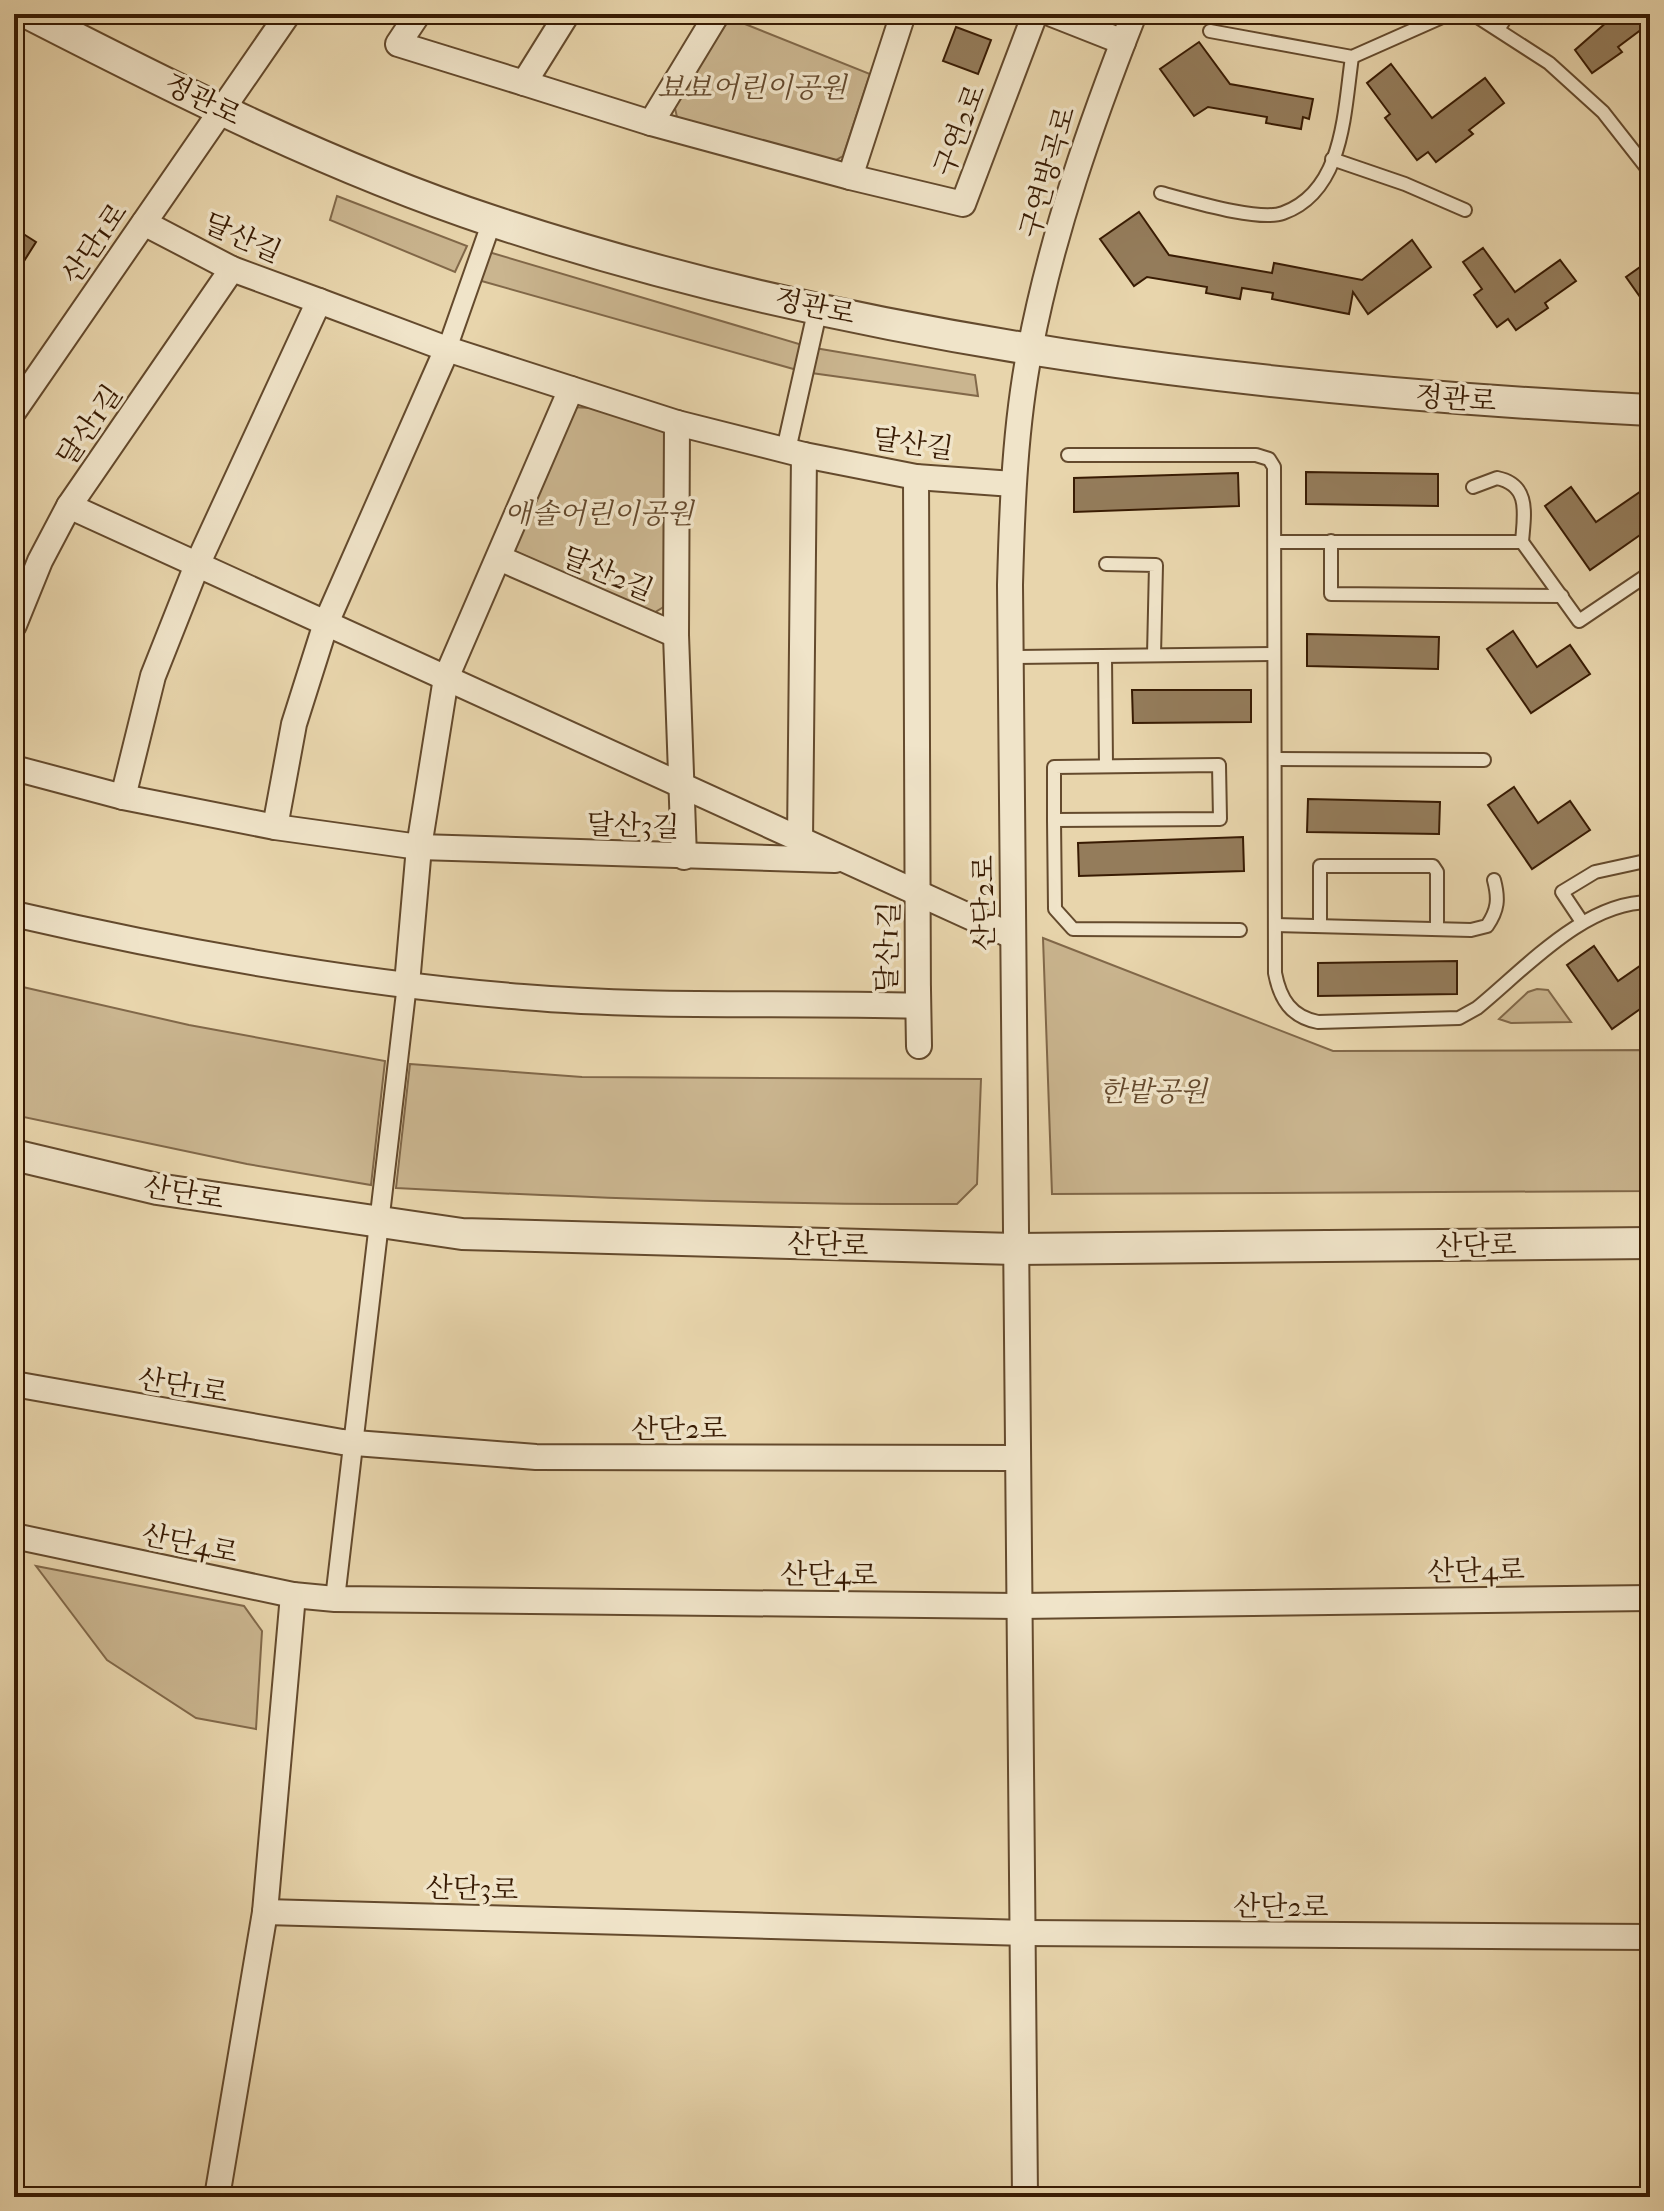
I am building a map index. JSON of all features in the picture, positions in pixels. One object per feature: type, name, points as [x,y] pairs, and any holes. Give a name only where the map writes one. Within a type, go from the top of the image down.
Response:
[{"type":"street","name":"정관로","points":[[29,14],[345,166],[492,221],[697,279],[818,308],[1030,350],[1244,379],[1456,399],[1650,410]]},
{"type":"street","name":"산단1로","points":[[14,411],[288,14]]},
{"type":"street","name":"구연2로","points":[[418,14],[398,44],[651,123],[963,204],[1035,14]]},
{"type":"street","points":[[524,83],[567,14]]},
{"type":"street","points":[[651,123],[717,14]]},
{"type":"street","points":[[850,177],[903,14]]},
{"type":"street","points":[[1052,14],[1123,42]]},
{"type":"street","name":"구연방곡로","points":[[1030,350],[1074,177],[1096,107],[1134,14]]},
{"type":"street","points":[[275,827],[294,724],[326,623],[447,349],[492,221]]},
{"type":"street","name":"달산길","points":[[144,223],[232,269],[447,349],[677,423],[795,453],[916,477],[1013,484]]},
{"type":"street","name":"달산1길","points":[[14,625],[40,561],[69,506],[232,269]]},
{"type":"street","points":[[123,797],[153,676],[197,565],[319,301]]},
{"type":"street","points":[[800,840],[801,652],[795,453],[818,308]]},
{"type":"street","name":"산단2로","points":[[1025,2197],[1011,657],[1013,484],[1030,350]]},
{"type":"street","points":[[335,1599],[407,984],[419,847],[446,678],[571,389]]},
{"type":"street","points":[[676,635],[677,423]]},
{"type":"street","name":"달산1길","points":[[14,914],[145,944],[262,966],[525,997],[918,1006],[920,894],[916,477]]},
{"type":"street","points":[[69,506],[1012,936]]},
{"type":"street","name":"달산2길","points":[[499,558],[676,635],[684,857]]},
{"type":"street","name":"달산3길","points":[[14,768],[123,797],[275,827],[419,847],[844,860]]},
{"type":"street","points":[[918,984],[919,1046]]},
{"type":"street","name":"산단로","points":[[14,1155],[157,1189],[462,1234],[1015,1249],[1650,1243]]},
{"type":"street","name":"산단1로","points":[[14,1384],[342,1442]]},
{"type":"street","name":"산단2로","points":[[342,1442],[536,1457],[1016,1458]]},
{"type":"street","name":"산단4로","points":[[14,1536],[293,1595],[335,1599],[1019,1606],[1650,1598]]},
{"type":"street","points":[[217,2197],[265,1912],[293,1595]]},
{"type":"street","name":"산단3로","points":[[265,1912],[677,1925]]},
{"type":"street","name":"산단2로","points":[[677,1925],[1023,1933],[1650,1937]]},
{"type":"lane","points":[[1210,31],[1352,57],[1449,14]]},
{"type":"lane","points":[[1473,14],[1549,63],[1603,112],[1650,172]]},
{"type":"lane","points":[[1499,28],[1508,14]]},
{"type":"lane","points":[[1161,193],[1223,209],[1282,214],[1322,188],[1341,132],[1352,57]]},
{"type":"lane","points":[[1332,159],[1465,210]]},
{"type":"lane","points":[[1068,455],[1256,455],[1269,459],[1276,478],[1275,973],[1282,999],[1303,1019],[1318,1022],[1448,1019],[1468,1014],[1582,922],[1614,906],[1650,902]]},
{"type":"lane","points":[[1473,487],[1497,478],[1516,486],[1525,503],[1522,542],[1579,621],[1650,573]]},
{"type":"lane","points":[[1331,541],[1331,594],[1562,596]]},
{"type":"lane","points":[[1276,542],[1522,542]]},
{"type":"lane","points":[[1106,564],[1156,565],[1154,655]]},
{"type":"lane","points":[[1011,657],[1274,654]]},
{"type":"lane","points":[[1105,656],[1106,766]]},
{"type":"lane","points":[[1275,759],[1484,760]]},
{"type":"lane","points":[[1054,820],[1220,819],[1219,765],[1054,767],[1054,820],[1055,909],[1073,929],[1240,930]]},
{"type":"lane","points":[[1582,922],[1562,892],[1595,872],[1650,860]]},
{"type":"lane","points":[[1320,926],[1320,866],[1433,866],[1437,872],[1437,929]]},
{"type":"lane","points":[[1275,925],[1471,930],[1487,926],[1499,898],[1494,880]]},
{"type":"green space","name":"뵤뵤어린이공원","points":[[730,18],[870,74],[843,156],[827,165],[679,126],[674,104]]},
{"type":"green space","points":[[337,196],[467,246],[455,272],[330,220]]},
{"type":"green space","points":[[482,250],[809,347],[975,375],[978,396],[804,372],[471,278]]},
{"type":"green space","name":"애솔어린이공원","points":[[571,407],[611,409],[669,427],[670,603],[652,614],[508,548]]},
{"type":"green space","name":"한밭공원","points":[[1043,938],[1333,1051],[1650,1050],[1650,1191],[1052,1194]]},
{"type":"green space","points":[[14,985],[189,1025],[385,1061],[371,1185],[247,1164],[14,1115]]},
{"type":"green space","points":[[1548,990],[1571,1022],[1511,1023],[1499,1019],[1528,992]]},
{"type":"green space","points":[[410,1064],[582,1077],[981,1079],[977,1184],[957,1204],[676,1200],[396,1188]]},
{"type":"green space","points":[[36,1566],[244,1606],[262,1631],[256,1729],[196,1718],[107,1660]]},
{"type":"building","points":[[1616,14],[1650,14],[1650,23],[1618,47],[1622,52],[1592,73],[1575,50]]},
{"type":"building","points":[[956,27],[991,40],[978,74],[943,61]]},
{"type":"building","points":[[1199,42],[1230,84],[1313,99],[1309,119],[1303,117],[1301,129],[1266,123],[1267,117],[1208,107],[1194,116],[1160,69]]},
{"type":"building","points":[[1391,64],[1432,118],[1485,78],[1504,103],[1469,130],[1473,134],[1436,162],[1428,152],[1417,160],[1385,118],[1390,114],[1367,83]]},
{"type":"building","points":[[1139,212],[1169,255],[1272,273],[1274,263],[1362,280],[1412,240],[1431,267],[1368,314],[1353,292],[1349,314],[1272,299],[1273,293],[1242,288],[1240,299],[1206,293],[1207,287],[1147,277],[1134,286],[1100,239]]},
{"type":"building","points":[[14,228],[36,242],[14,277]]},
{"type":"building","points":[[1483,248],[1515,292],[1560,260],[1576,281],[1545,303],[1548,308],[1516,330],[1508,319],[1497,327],[1474,295],[1482,289],[1463,262]]},
{"type":"building","points":[[1650,260],[1650,311],[1626,277]]},
{"type":"building","points":[[1306,472],[1438,474],[1438,506],[1306,504]]},
{"type":"building","points":[[1238,473],[1239,506],[1074,512],[1074,478]]},
{"type":"building","points":[[1650,485],[1650,528],[1590,570],[1545,506],[1571,487],[1596,522]]},
{"type":"building","points":[[1513,631],[1537,667],[1570,645],[1590,674],[1531,713],[1487,649]]},
{"type":"building","points":[[1307,634],[1439,637],[1438,669],[1307,666]]},
{"type":"building","points":[[1132,690],[1251,690],[1251,722],[1133,723]]},
{"type":"building","points":[[1514,787],[1538,823],[1570,801],[1590,830],[1532,869],[1488,805]]},
{"type":"building","points":[[1308,799],[1440,802],[1439,834],[1307,832]]},
{"type":"building","points":[[1243,837],[1244,871],[1079,876],[1078,843]]},
{"type":"building","points":[[1594,946],[1618,981],[1650,959],[1650,1002],[1612,1029],[1567,965]]},
{"type":"building","points":[[1457,961],[1457,994],[1318,996],[1318,963]]}]
